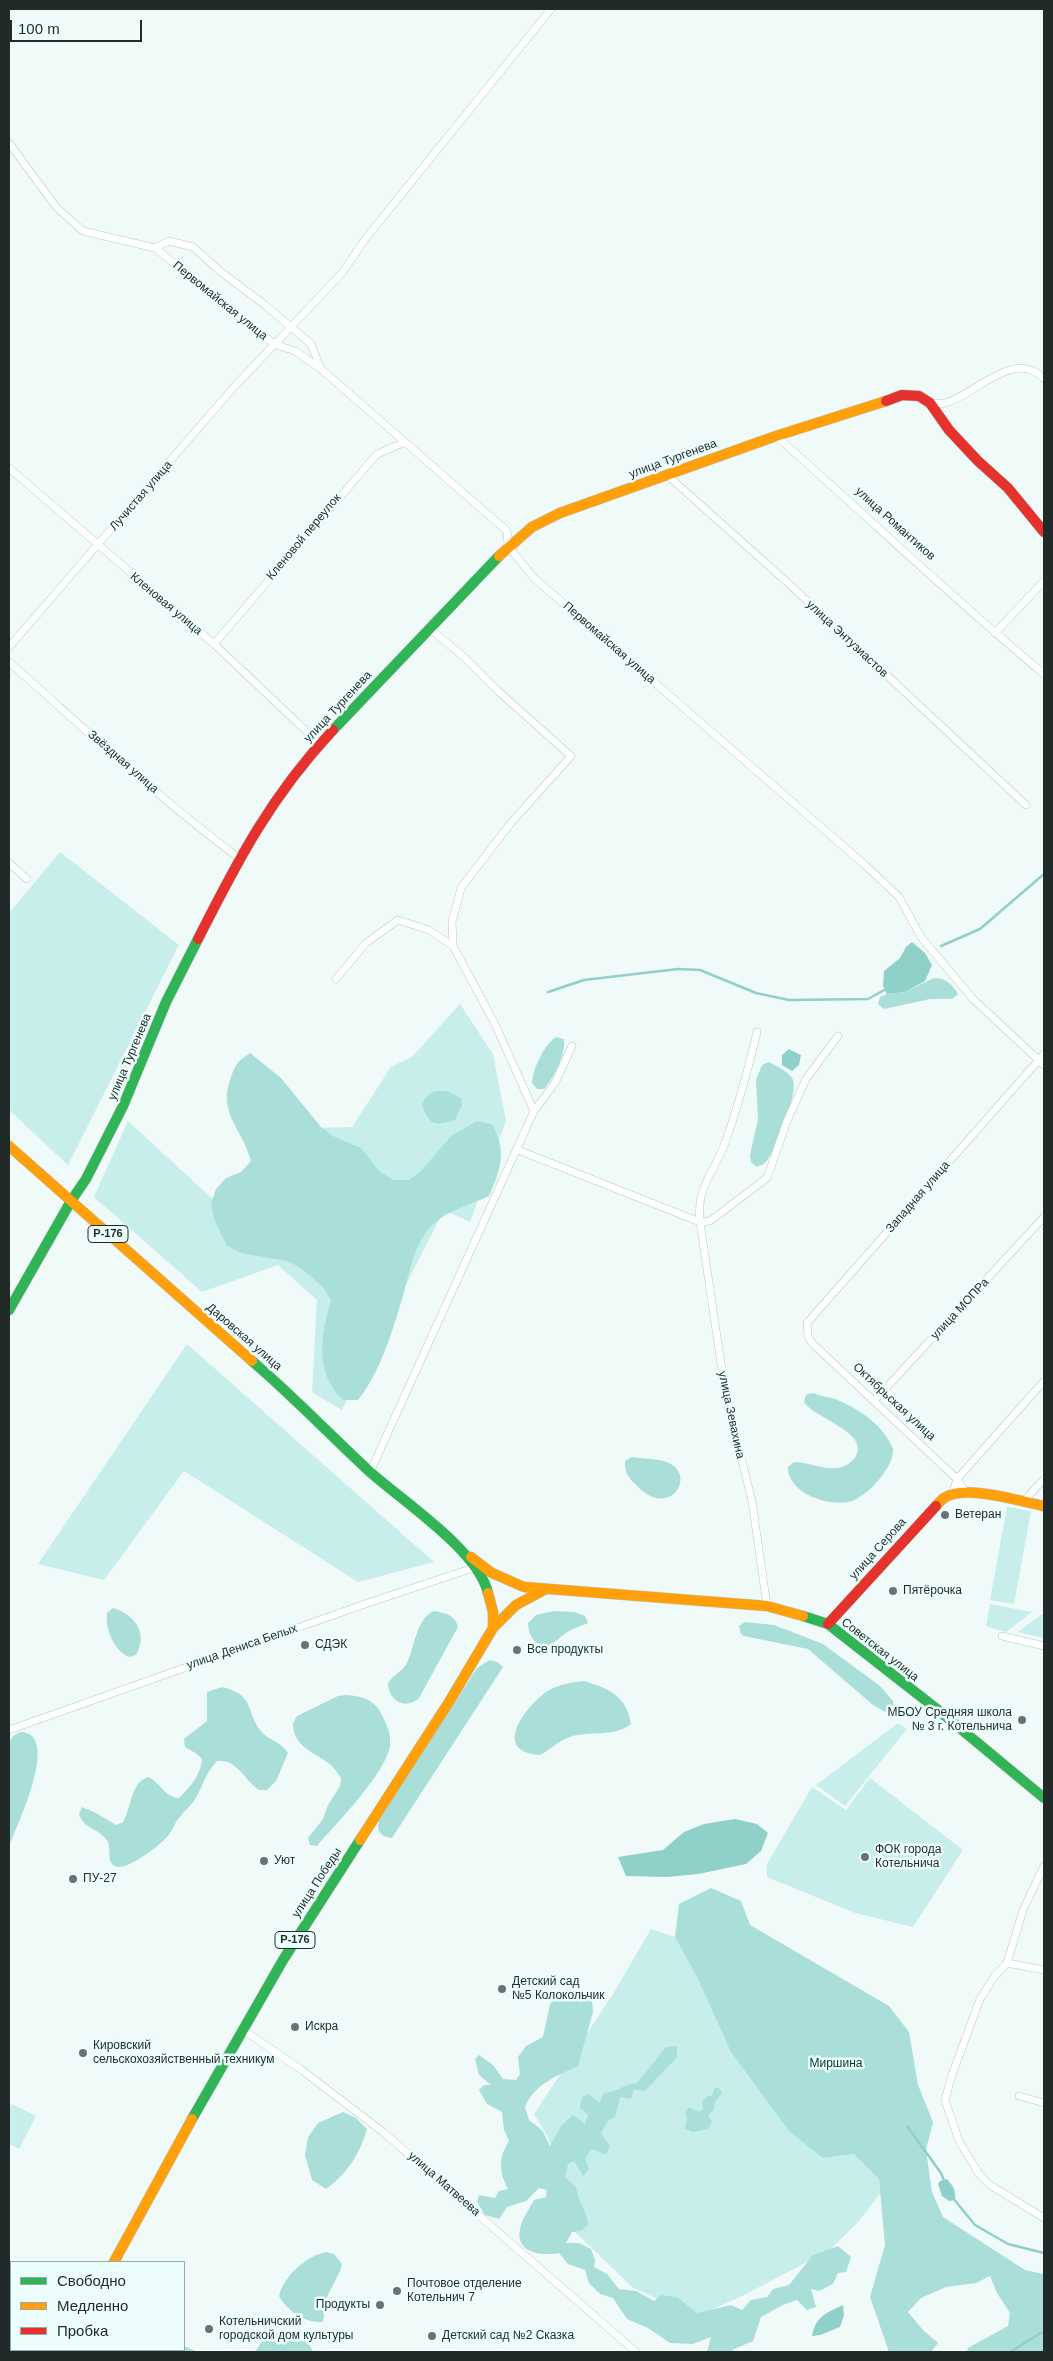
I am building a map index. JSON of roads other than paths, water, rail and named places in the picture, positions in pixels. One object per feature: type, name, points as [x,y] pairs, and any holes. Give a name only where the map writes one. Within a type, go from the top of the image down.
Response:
[{"type":"main road","name":"улица Тургенева","points":[[9,1310],[70,1201],[86,1179],[123,1106],[166,1002],[239,858],[283,788],[320,744],[508,546],[532,527],[560,513],[776,436],[850,414],[902,395],[919,396],[930,403]]},
{"type":"main road","points":[[930,403],[949,430],[978,461],[1008,488],[1044,532]]},
{"type":"main road","name":"Даровская улица","points":[[9,1146],[271,1377],[370,1472],[460,1549],[492,1573],[509,1582]]},
{"type":"main road","points":[[952,1495],[966,1492],[1044,1506]]},
{"type":"main road","name":"улица Серова","points":[[828,1624],[938,1502],[952,1495]]},
{"type":"main road","name":"Даровская улица","points":[[460,1549],[476,1567],[486,1583],[491,1597],[493,1628]]},
{"type":"main road","name":"Советская улица","points":[[509,1582],[524,1587],[767,1606],[828,1624],[938,1710],[1044,1798]]},
{"type":"main road","name":"Советская улица","points":[[515,1604],[528,1596],[548,1589]]},
{"type":"main road","name":"улица Победы","points":[[115,2261],[242,2029],[330,1885],[449,1702],[493,1628],[515,1604]]},
{"type":"street","name":"Лучистая улица","points":[[9,647],[194,432],[342,273],[372,230],[550,9]]},
{"type":"street","points":[[9,143],[57,208],[83,231],[155,248],[169,241],[194,247],[221,272],[291,326],[311,344],[321,369]]},
{"type":"street","name":"Первомайская улица","points":[[155,248],[274,344],[295,351],[321,369],[506,531],[508,546],[534,578],[719,737],[892,890],[921,937],[973,999],[1042,1059]]},
{"type":"street","points":[[930,403],[946,402],[1001,373],[1020,369],[1033,370],[1044,379]]},
{"type":"street","name":"улица Романтиков","points":[[776,436],[995,633],[1044,674]]},
{"type":"street","name":"Кленовой переулок","points":[[214,644],[377,454],[403,442]]},
{"type":"street","name":"Кленовая улица","points":[[9,468],[86,533],[97,546],[214,644],[320,744]]},
{"type":"street","name":"улица Энтузиастов","points":[[666,474],[788,583],[1026,805]]},
{"type":"street","points":[[995,633],[1044,581]]},
{"type":"street","points":[[429,628],[465,658],[498,691],[572,756],[510,824],[461,888],[452,922],[453,946],[494,1022],[534,1111]]},
{"type":"street","name":"Звёздная улица","points":[[9,662],[116,757],[239,858]]},
{"type":"street","points":[[9,863],[27,879]]},
{"type":"street","points":[[336,979],[366,943],[398,920],[429,930],[453,946]]},
{"type":"street","name":"улица Зевахина","points":[[757,1032],[745,1082],[724,1145],[702,1188],[698,1211],[726,1398],[752,1502],[767,1606]]},
{"type":"street","points":[[518,1150],[700,1222],[710,1221],[767,1178],[787,1121],[806,1078],[838,1036]]},
{"type":"street","points":[[370,1472],[518,1150],[534,1111],[555,1083],[572,1046]]},
{"type":"street","name":"Западная улица","points":[[814,1344],[808,1337],[807,1323],[1042,1059]]},
{"type":"street","name":"улица МОПРа","points":[[875,1400],[1044,1217]]},
{"type":"street","name":"Октябрьская улица","points":[[814,1344],[957,1479],[966,1492]]},
{"type":"street","points":[[952,1495],[957,1479],[1044,1381]]},
{"type":"street","points":[[1023,1502],[1044,1479]]},
{"type":"street","name":"улица Дениса Белых","points":[[9,1730],[316,1621],[476,1567]]},
{"type":"street","points":[[1002,1636],[1044,1646]]},
{"type":"street","points":[[1044,1866],[1023,1910],[1007,1963],[994,1977],[980,1999],[952,2075],[945,2100],[959,2141],[978,2174],[990,2185],[1044,2218]]},
{"type":"street","points":[[1007,1963],[1044,1970]]},
{"type":"street","name":"улица Матвеева","points":[[242,2029],[303,2071],[383,2132],[636,2352]]},
{"type":"street","points":[[1020,2096],[1044,2103]]},
{"type":"waterway","points":[[941,946],[980,929],[1044,874]]},
{"type":"waterway","points":[[548,992],[584,980],[678,969],[700,970],[756,993],[789,1000],[868,999],[888,988]]},
{"type":"waterway","points":[[907,2126],[941,2173],[945,2183]]},
{"type":"waterway","points":[[953,2198],[975,2225],[1008,2244],[1044,2253]]},
{"type":"waterway","points":[[1010,2352],[1044,2331]]},
{"type":"place","name":"Ветеран","points":[[945,1515]]},
{"type":"place","name":"Пятёрочка","points":[[893,1591]]},
{"type":"place","name":"СДЭК","points":[[305,1645]]},
{"type":"place","name":"Все продукты","points":[[517,1650]]},
{"type":"place","name":"МБОУ Средняя школа № 3 г. Котельнича","points":[[1022,1720]]},
{"type":"place","name":"ФОК города Котельнича","points":[[865,1857]]},
{"type":"place","name":"Уют","points":[[264,1861]]},
{"type":"place","name":"ПУ-27","points":[[73,1879]]},
{"type":"place","name":"Детский сад №5 Колокольчик","points":[[502,1989]]},
{"type":"place","name":"Искра","points":[[295,2027]]},
{"type":"place","name":"Кировский сельскохозяйственный техникум","points":[[83,2053]]},
{"type":"place","name":"Почтовое отделение Котельнич 7","points":[[397,2291]]},
{"type":"place","name":"Продукты","points":[[380,2305]]},
{"type":"place","name":"Котельничский городской дом культуры","points":[[209,2329]]},
{"type":"place","name":"Детский сад №2 Сказка","points":[[432,2336]]},
{"type":"park label","name":"Миршина","points":[[836,2064]]}]
